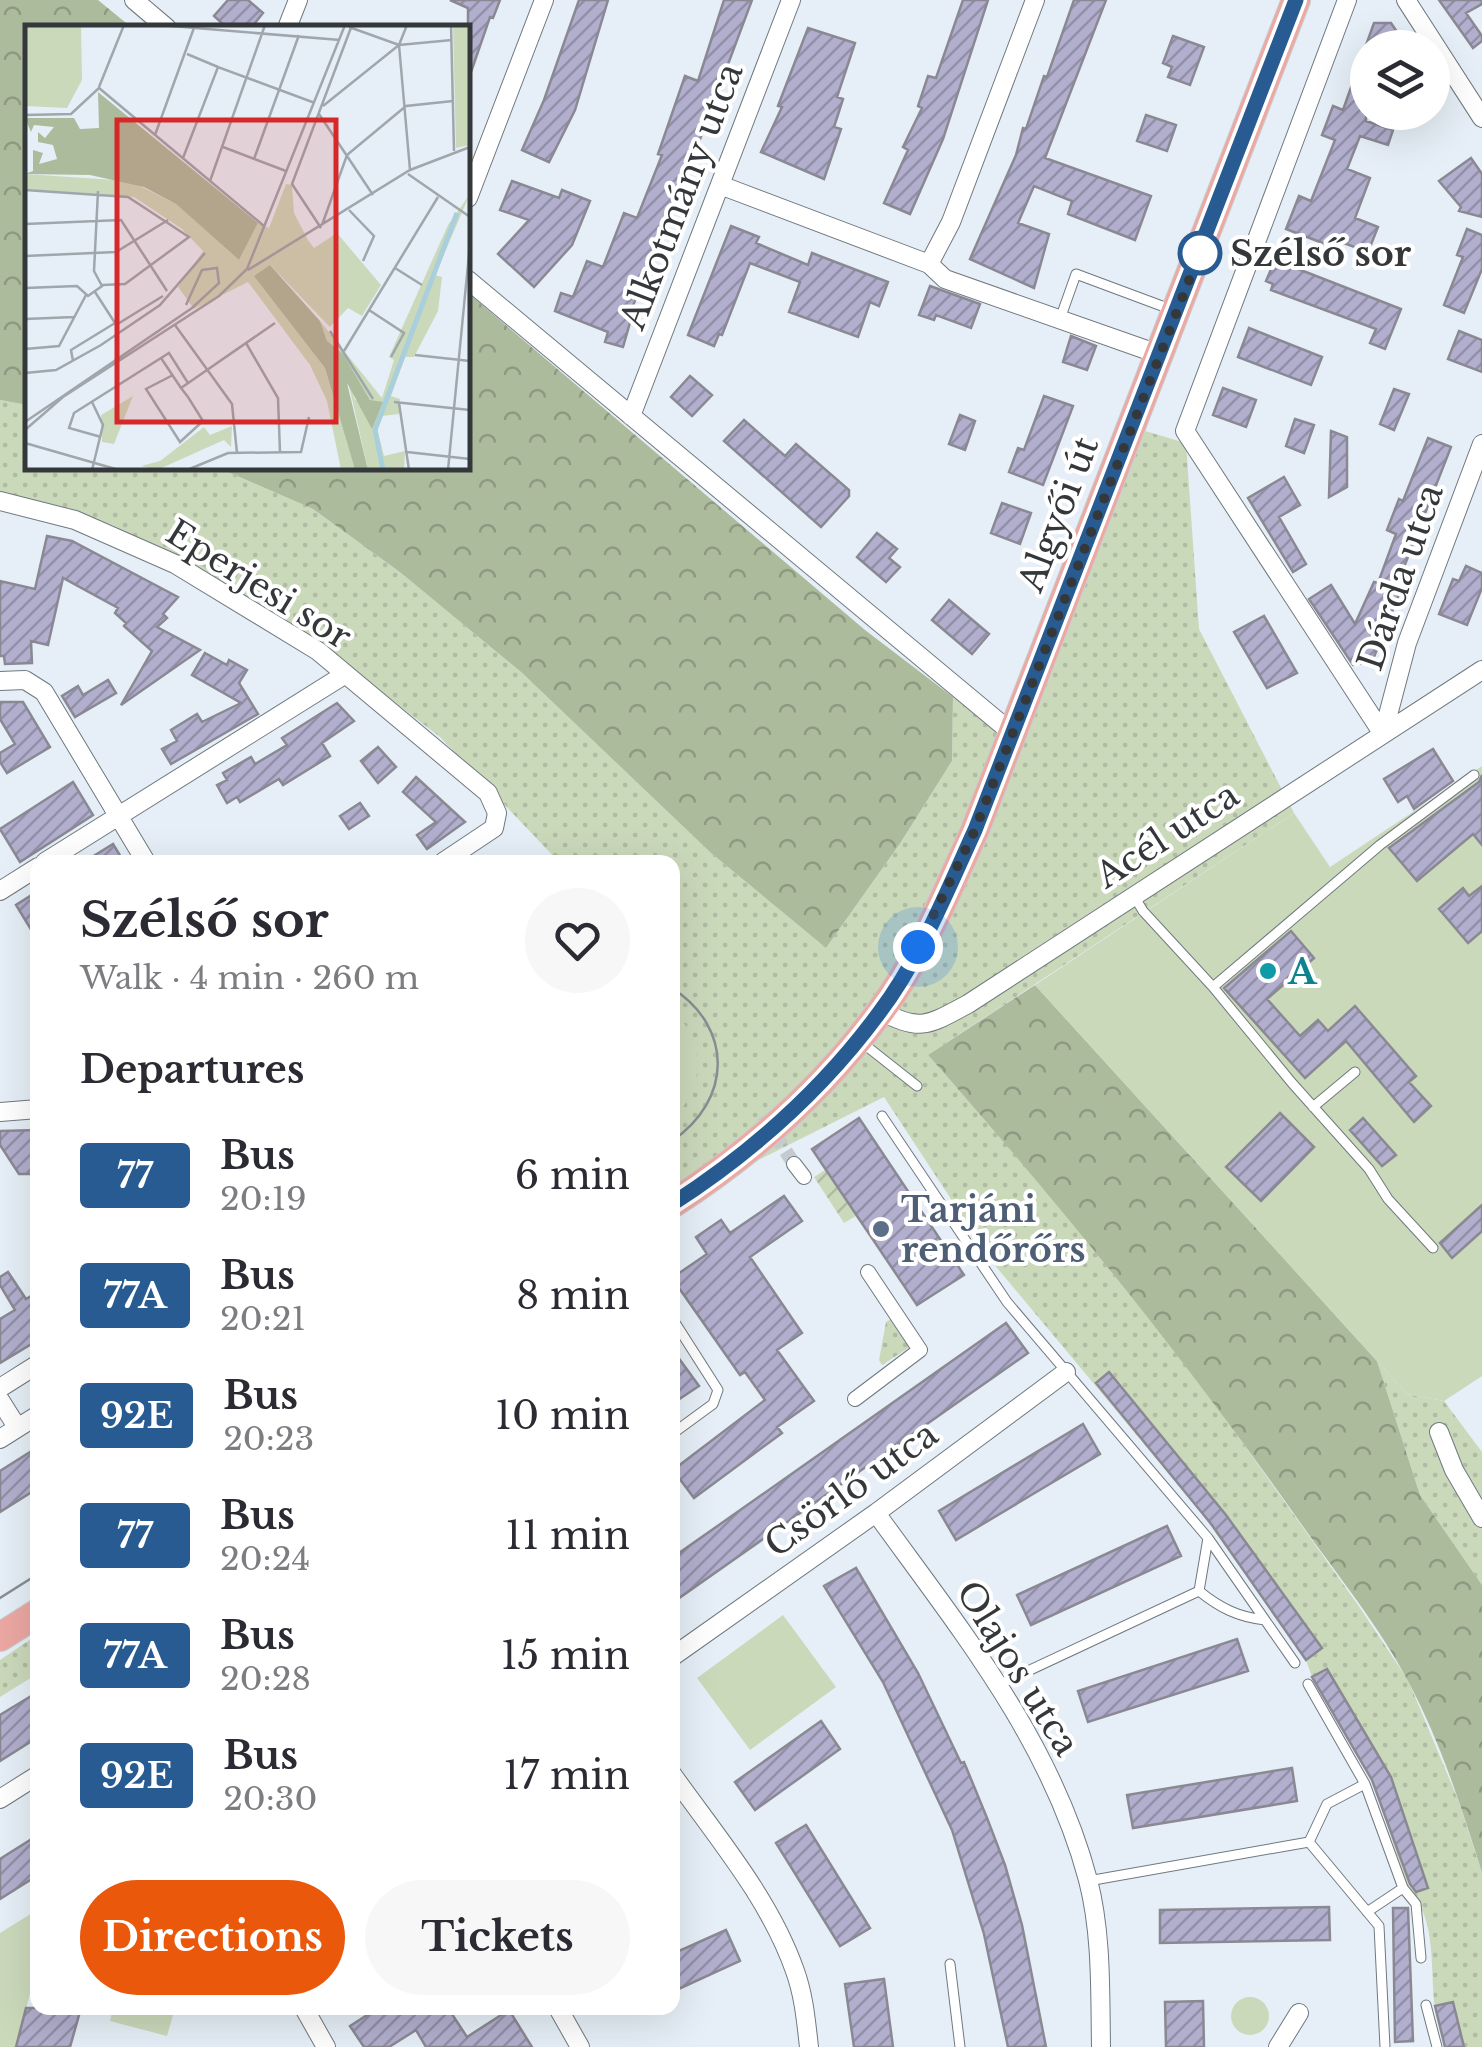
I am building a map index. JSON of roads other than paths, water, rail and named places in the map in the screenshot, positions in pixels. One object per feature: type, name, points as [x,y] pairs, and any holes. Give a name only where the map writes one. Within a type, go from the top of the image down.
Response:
[{"type":"main road","name":"Algyői út","points":[[680,1198],[766,1135],[824,1080],[881,1011],[918,947],[960,864],[1296,0]]},
{"type":"main road","points":[[1,1634],[30,1618]]},
{"type":"street","points":[[134,0],[163,25]]},
{"type":"street","points":[[288,25],[298,0]]},
{"type":"street","points":[[470,193],[544,0]]},
{"type":"street","name":"Alkotmány utca","points":[[631,416],[791,0]]},
{"type":"street","points":[[929,264],[951,222],[1035,0]]},
{"type":"street","points":[[1348,0],[1185,430],[1383,734]]},
{"type":"street","points":[[1406,0],[1482,118]]},
{"type":"street","points":[[720,185],[929,264],[945,279],[1161,355]]},
{"type":"street","points":[[470,282],[1012,733]]},
{"type":"street","name":"Dárda utca","points":[[1383,734],[1406,643],[1482,444]]},
{"type":"street","name":"Eperjesi sor","points":[[0,501],[75,520],[175,564],[318,651],[488,794],[497,813],[494,828],[454,855]]},
{"type":"street","name":"Acél utca","points":[[881,1011],[905,1024],[918,1026],[968,1004],[1482,670]]},
{"type":"street","points":[[57,855],[344,675]]},
{"type":"street","points":[[0,680],[25,680],[44,692],[141,855]]},
{"type":"street","points":[[0,891],[30,873]]},
{"type":"street","points":[[0,1112],[30,1110]]},
{"type":"street","points":[[855,1399],[920,1350],[868,1272]]},
{"type":"street","points":[[0,1388],[30,1369]]},
{"type":"street","name":"Csörlő utca","points":[[680,1650],[876,1513],[1066,1372]]},
{"type":"street","points":[[0,1400],[17,1428]]},
{"type":"street","points":[[0,1439],[30,1419]]},
{"type":"street","points":[[1439,1432],[1454,1470],[1482,1518]]},
{"type":"street","name":"Olajos utca","points":[[876,1513],[998,1685],[1040,1754],[1073,1831],[1088,1881],[1098,1950],[1101,2047]]},
{"type":"street","points":[[0,1799],[30,1780]]},
{"type":"street","points":[[680,1786],[776,1927],[796,1974],[809,2047]]},
{"type":"street","points":[[1278,2047],[1299,2013]]},
{"type":"street","points":[[308,2015],[326,2047]]},
{"type":"street","points":[[562,2015],[580,2047]]},
{"type":"lane","points":[[1060,319],[1076,274],[1177,312]]},
{"type":"lane","points":[[1213,987],[1380,845],[1474,775]]},
{"type":"lane","points":[[1134,896],[1433,1248]]},
{"type":"lane","points":[[858,1040],[917,1086]]},
{"type":"lane","points":[[1313,1108],[1355,1072]]},
{"type":"lane","points":[[882,1116],[1007,1302],[1208,1538],[1295,1663]]},
{"type":"lane","points":[[680,1331],[718,1390],[718,1397],[680,1428]]},
{"type":"lane","points":[[1199,1591],[1208,1538]]},
{"type":"lane","points":[[998,1685],[1199,1591]]},
{"type":"lane","points":[[1199,1591],[1221,1608],[1246,1618],[1265,1620]]},
{"type":"lane","points":[[1308,1684],[1365,1784],[1403,1888],[1416,1904],[1421,1958]]},
{"type":"lane","points":[[1309,1842],[1326,1804],[1365,1784]]},
{"type":"lane","points":[[1088,1881],[1309,1842]]},
{"type":"lane","points":[[1309,1842],[1379,1926],[1385,2047]]},
{"type":"lane","points":[[1368,1912],[1403,1888]]},
{"type":"lane","points":[[950,1964],[960,2047]]},
{"type":"lane","points":[[1426,2006],[1438,2047]]},
{"type":"tunnel","points":[[763,1116],[794,1164]]},
{"type":"tram line","points":[[680,994],[707,1023],[718,1064],[715,1085],[706,1105],[680,1134]]},
{"type":"tram line","points":[[0,1598],[30,1579]]},
{"type":"place","name":"Szélső sor","points":[[1200,253]]},
{"type":"place","name":"A","points":[[1268,971]]},
{"type":"place","name":"Tarjáni rendőrőrs","points":[[881,1229]]}]
